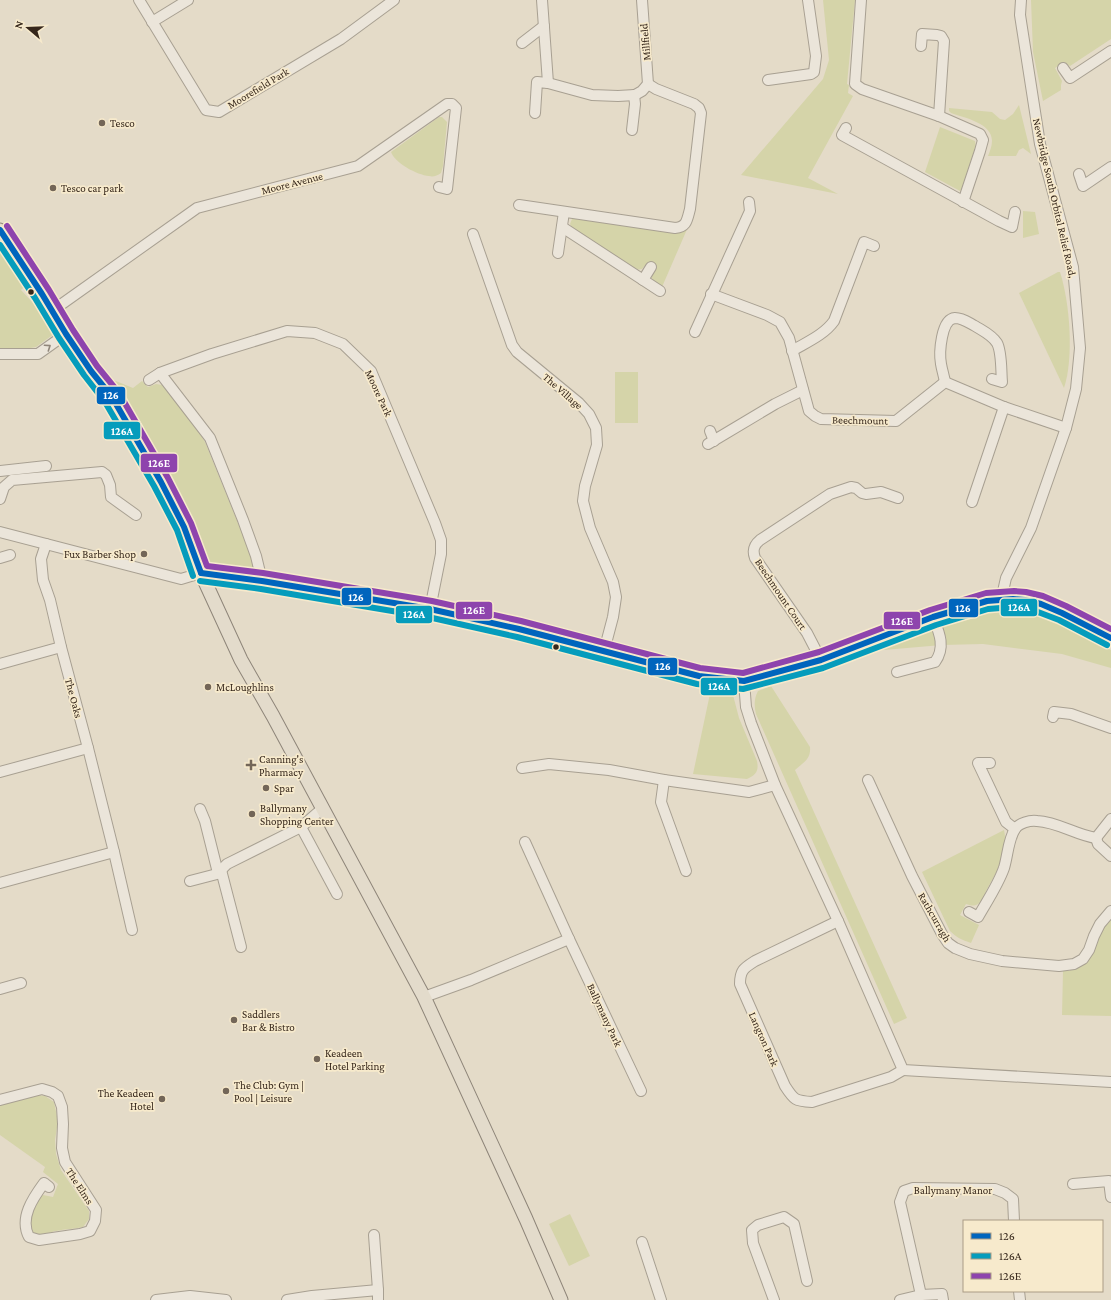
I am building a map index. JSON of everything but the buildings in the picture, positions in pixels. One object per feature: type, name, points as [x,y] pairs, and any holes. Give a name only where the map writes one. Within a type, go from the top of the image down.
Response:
[{"type":"main road","points":[[0,230],[66,334],[91,371],[112,397],[161,482],[184,527],[201,573],[241,660],[274,716],[424,997],[523,1212],[561,1300]]},
{"type":"street","name":"Moorefield Park","points":[[139,0],[206,110],[219,112],[341,39],[394,0]]},
{"type":"street","points":[[152,22],[188,0]]},
{"type":"street","points":[[542,0],[548,83]]},
{"type":"street","name":"Millfield","points":[[642,0],[648,84]]},
{"type":"street","points":[[768,80],[811,74],[814,72],[816,56],[808,0]]},
{"type":"street","points":[[861,0],[855,84],[862,89],[939,116],[980,134],[983,140],[963,202]]},
{"type":"street","name":"Newbridge South Orbital Relief Road,","points":[[1000,600],[1006,578],[1031,528],[1066,428],[1076,389],[1080,348],[1073,267],[1040,144],[1020,15],[1021,0]]},
{"type":"street","points":[[522,43],[544,26]]},
{"type":"street","points":[[921,46],[922,34],[941,36],[944,41],[939,116]]},
{"type":"street","points":[[1063,68],[1070,78],[1111,51]]},
{"type":"street","points":[[519,205],[675,228],[681,228],[687,222],[690,209],[701,113],[699,108],[694,104],[656,89],[648,84],[642,92],[634,95],[592,95],[548,83],[537,82],[535,113]]},
{"type":"street","points":[[632,130],[635,104],[634,95]]},
{"type":"street","name":"Moore Avenue","points":[[52,311],[197,208],[358,166],[447,104],[452,104],[456,108],[444,190]]},
{"type":"street","points":[[846,128],[842,135],[999,221],[1012,226],[1015,212]]},
{"type":"street","points":[[1079,174],[1083,186],[1111,167]]},
{"type":"street","points":[[695,332],[750,211],[749,202]]},
{"type":"street","points":[[558,253],[564,212]]},
{"type":"street","points":[[562,228],[660,291]]},
{"type":"street","name":"The Village","points":[[472,234],[512,345],[517,352],[579,403],[589,414],[596,428],[597,445],[585,486],[583,501],[590,528],[613,582],[616,597],[613,618],[604,651]]},
{"type":"street","points":[[792,350],[812,340],[830,327],[834,321],[864,242],[874,246]]},
{"type":"street","points":[[643,280],[651,266]]},
{"type":"street","name":"Beechmount","points":[[711,294],[760,312],[780,322],[789,338],[809,410],[821,420],[896,422],[945,382]]},
{"type":"street","points":[[992,379],[1002,382],[997,343],[990,335],[962,319],[954,318],[948,321],[941,343],[940,362],[945,382],[1004,407],[1066,428]]},
{"type":"street","name":"Moore Park","points":[[149,380],[160,373],[212,354],[287,331],[315,333],[343,344],[371,371],[441,540],[441,554],[430,609]]},
{"type":"street","points":[[0,354],[38,354],[66,334]]},
{"type":"street","points":[[160,373],[210,438],[243,520],[256,556],[262,581]]},
{"type":"street","points":[[710,439],[803,390]]},
{"type":"street","points":[[972,502],[1004,407]]},
{"type":"street","points":[[0,471],[46,466]]},
{"type":"street","points":[[0,499],[4,487],[12,480],[102,472],[106,475],[110,485],[111,497],[136,515]]},
{"type":"street","name":"Beechmount Court","points":[[821,660],[807,633],[755,558],[753,550],[760,540],[830,494],[851,487],[856,488],[862,493],[866,494],[881,492],[898,498]]},
{"type":"street","points":[[0,528],[0,532],[181,579],[201,573],[262,581],[430,609],[519,629],[699,676],[744,681],[821,660],[933,617],[976,604],[1000,600],[1025,600],[1040,604],[1062,613],[1111,638]]},
{"type":"street","name":"The Oaks","points":[[46,544],[40,559],[43,580],[50,600],[88,748],[132,930]]},
{"type":"street","points":[[897,672],[935,662],[938,658],[941,646],[940,634],[933,617]]},
{"type":"street","points":[[0,664],[61,647]]},
{"type":"street","points":[[744,681],[746,707],[775,785],[838,921],[903,1070]]},
{"type":"street","points":[[1053,717],[1054,712],[1071,714],[1111,728]]},
{"type":"street","points":[[0,772],[88,748]]},
{"type":"street","points":[[990,763],[978,763],[1006,822],[1015,829]]},
{"type":"street","points":[[522,768],[549,764],[609,770],[664,780],[750,792],[775,785]]},
{"type":"street","points":[[664,780],[661,802],[686,871]]},
{"type":"street","name":"Rathcurragh","points":[[868,780],[912,876],[948,943],[955,948],[970,954],[1002,961],[1059,966],[1074,964],[1083,959],[1089,950],[1100,924],[1111,911]]},
{"type":"street","points":[[190,881],[219,872],[227,864],[301,827],[323,808]]},
{"type":"street","points":[[200,809],[205,820],[240,946]]},
{"type":"street","points":[[1096,838],[1111,819]]},
{"type":"street","points":[[969,912],[978,917],[1004,868],[1015,829],[1020,824],[1035,820],[1054,823],[1089,837],[1096,838]]},
{"type":"street","points":[[301,827],[338,894]]},
{"type":"street","points":[[1096,838],[1098,844],[1111,856]]},
{"type":"street","name":"Ballymany Park","points":[[526,842],[569,939],[641,1091]]},
{"type":"street","points":[[0,883],[114,852]]},
{"type":"street","name":"Langton Park","points":[[838,921],[755,961],[744,968],[740,975],[740,984],[785,1086],[792,1097],[801,1101],[812,1102],[891,1077],[903,1070],[1111,1082]]},
{"type":"street","points":[[424,997],[471,980],[569,939]]},
{"type":"street","points":[[0,989],[21,983]]},
{"type":"street","name":"The Elms","points":[[0,1100],[42,1089],[52,1092],[58,1096],[62,1107],[62,1148],[65,1162],[96,1210],[95,1221],[90,1230],[80,1234],[39,1240],[29,1237],[26,1232],[26,1219],[30,1202],[44,1183],[49,1187]]},
{"type":"street","points":[[1073,1184],[1110,1181],[1111,1197]]},
{"type":"street","name":"Ballymany Manor","points":[[921,1295],[900,1202],[904,1191],[913,1188],[995,1189],[1005,1193],[1013,1199],[1014,1220]]},
{"type":"street","points":[[774,1300],[753,1243],[752,1230],[758,1225],[784,1216],[794,1224],[807,1281]]},
{"type":"street","points":[[287,1300],[312,1296],[378,1295],[374,1235]]},
{"type":"street","points":[[642,1242],[661,1300]]},
{"type":"street","points":[[900,1300],[921,1295],[942,1294],[943,1300]]},
{"type":"street","points":[[156,1300],[190,1296],[226,1300]]},
{"type":"green space","points":[[823,0],[855,0],[847,84],[849,85],[848,93],[853,96],[808,178],[838,194],[741,175],[823,79],[829,60]]},
{"type":"green space","points":[[1031,0],[1111,0],[1111,39],[1070,66],[1064,62],[1055,68],[1062,81],[1061,90],[1043,101],[1033,52]]},
{"type":"green space","points":[[1019,105],[1031,154],[1023,148],[1019,150],[1016,156],[988,156],[992,141],[988,130],[977,122],[949,111],[949,108],[992,112],[1000,119],[1005,120],[1013,114]]},
{"type":"green space","points":[[439,117],[442,117],[447,122],[441,173],[436,176],[424,175],[407,168],[393,156],[391,152]]},
{"type":"green space","points":[[940,127],[975,141],[976,147],[964,187],[960,191],[925,172]]},
{"type":"green space","points":[[1023,211],[1035,212],[1039,234],[1023,238]]},
{"type":"green space","points":[[572,219],[662,231],[688,227],[662,287],[652,279],[654,267],[647,263],[642,269],[636,270],[572,228],[570,224]]},
{"type":"green space","points":[[0,244],[25,286],[21,290],[33,303],[36,301],[54,330],[54,334],[36,347],[25,349],[0,349]]},
{"type":"green space","points":[[1060,272],[1066,299],[1070,330],[1069,362],[1064,388],[1019,293]]},
{"type":"green space","points":[[615,372],[638,372],[638,423],[615,423]]},
{"type":"green space","points":[[111,379],[133,388],[142,381],[148,387],[156,384],[162,385],[190,419],[205,442],[253,560],[254,566],[252,570],[231,568],[210,562],[171,478],[122,397],[109,380]]},
{"type":"green space","points":[[1015,610],[1033,613],[1049,619],[1111,650],[1111,668],[1062,654],[983,644],[942,645],[872,651],[927,627],[948,620],[993,612]]},
{"type":"green space","points":[[771,686],[810,747],[808,757],[795,770],[907,1018],[894,1024],[756,714],[755,702],[758,691]]},
{"type":"green space","points":[[711,689],[727,692],[733,695],[739,718],[757,761],[758,767],[753,776],[747,779],[693,774]]},
{"type":"green space","points":[[1004,830],[1005,846],[1001,862],[983,899],[976,905],[972,906],[966,904],[960,915],[979,925],[971,943],[959,938],[950,931],[922,872]]},
{"type":"green space","points":[[1111,918],[1111,1016],[1062,1015],[1063,971],[1070,971],[1069,967],[1082,965],[1101,929]]},
{"type":"green space","points":[[38,1095],[45,1096],[54,1102],[58,1121],[55,1140],[56,1154],[61,1170],[89,1211],[89,1219],[83,1227],[55,1231],[47,1234],[34,1233],[29,1228],[29,1220],[37,1201],[43,1195],[53,1197],[58,1184],[43,1172],[45,1167],[0,1135],[0,1105]]},
{"type":"green space","points":[[570,1214],[590,1256],[569,1266],[549,1224]]},
{"type":"transit line","name":"126E","points":[[7,226],[97,366],[119,393],[168,478],[191,523],[207,566],[263,573],[432,601],[521,621],[700,668],[743,673],[819,652],[930,610],[986,593],[1014,591],[1043,596],[1111,629]]},
{"type":"transit line","name":"126","points":[[0,230],[66,334],[91,371],[112,397],[161,482],[184,527],[201,573]]},
{"type":"transit line","name":"126A","points":[[0,245],[59,338],[84,375],[105,402],[154,486],[177,530],[193,576]]},
{"type":"transit line","name":"126","points":[[201,573],[262,581],[430,609],[519,629],[699,676],[744,681],[821,660],[933,617],[987,601],[1013,599],[1041,604],[1111,638]]},
{"type":"transit line","name":"126A","points":[[200,581],[261,589],[428,617],[517,637],[697,684],[743,689],[823,668],[936,625],[988,609],[1013,607],[1038,612],[1059,620],[1107,645]]},
{"type":"place","name":"Tesco","points":[[102,123]]},
{"type":"place","name":"Tesco car park","points":[[53,188]]},
{"type":"place","name":"Fux Barber Shop","points":[[144,554]]},
{"type":"place","name":"McLoughlins","points":[[208,687]]},
{"type":"place","name":"Canning's Pharmacy","points":[[251,765]]},
{"type":"place","name":"Spar","points":[[266,788]]},
{"type":"place","name":"Ballymany Shopping Center","points":[[252,814]]},
{"type":"place","name":"Saddlers Bar & Bistro","points":[[234,1020]]},
{"type":"place","name":"Keadeen Hotel Parking","points":[[317,1059]]},
{"type":"place","name":"The Club: Gym | Pool | Leisure","points":[[226,1091]]},
{"type":"place","name":"The Keadeen Hotel","points":[[162,1099]]}]
